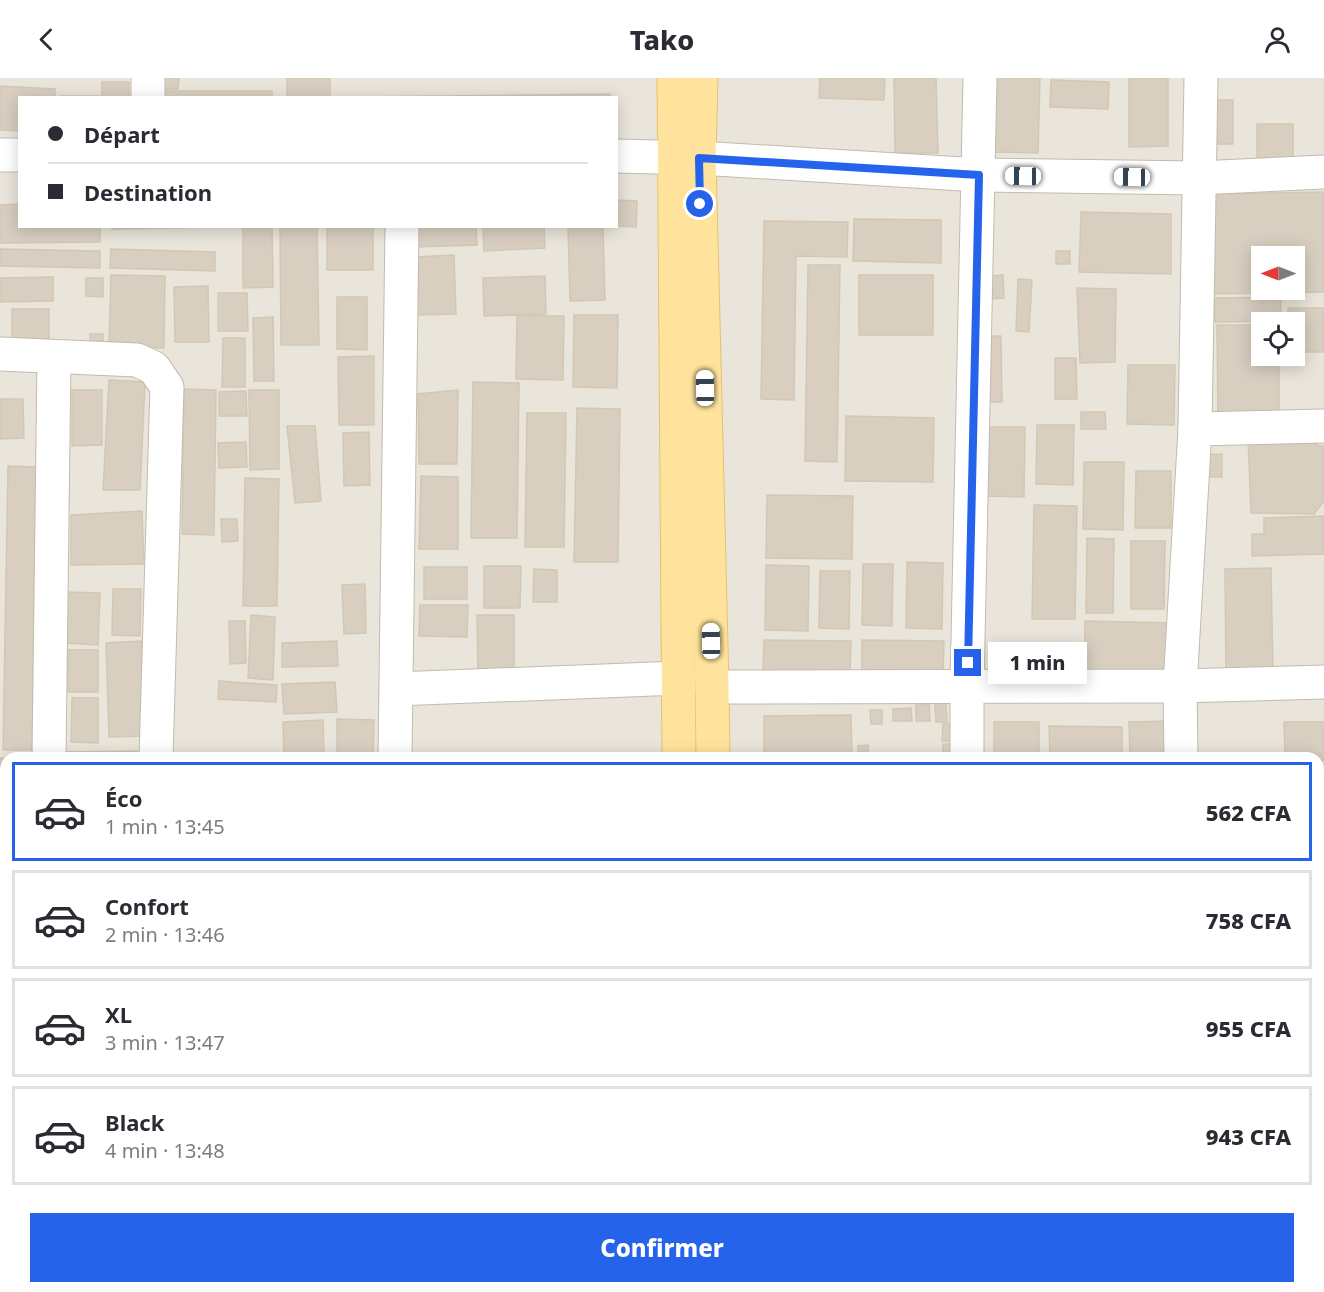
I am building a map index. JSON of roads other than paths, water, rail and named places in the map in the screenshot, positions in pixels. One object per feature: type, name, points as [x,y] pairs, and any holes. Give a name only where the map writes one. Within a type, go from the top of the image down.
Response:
[{"type":"main road","points":[[674,78],[686,158],[712,687],[713,752]]},
{"type":"main road","points":[[679,752],[686,158],[700,78]]},
{"type":"street","points":[[148,78],[148,96]]},
{"type":"street","points":[[967,752],[980,78]]},
{"type":"street","points":[[1181,752],[1180,686],[1195,429],[1201,78]]},
{"type":"street","points":[[0,155],[18,155]]},
{"type":"street","points":[[618,156],[979,175],[1198,178],[1324,172]]},
{"type":"street","points":[[395,752],[402,228]]},
{"type":"street","points":[[0,354],[137,360],[154,368],[167,387],[156,752]]},
{"type":"street","points":[[49,752],[54,357]]},
{"type":"street","points":[[1195,429],[1324,426]]},
{"type":"street","points":[[396,689],[679,678]]},
{"type":"street","points":[[712,687],[1180,686],[1324,682]]}]
